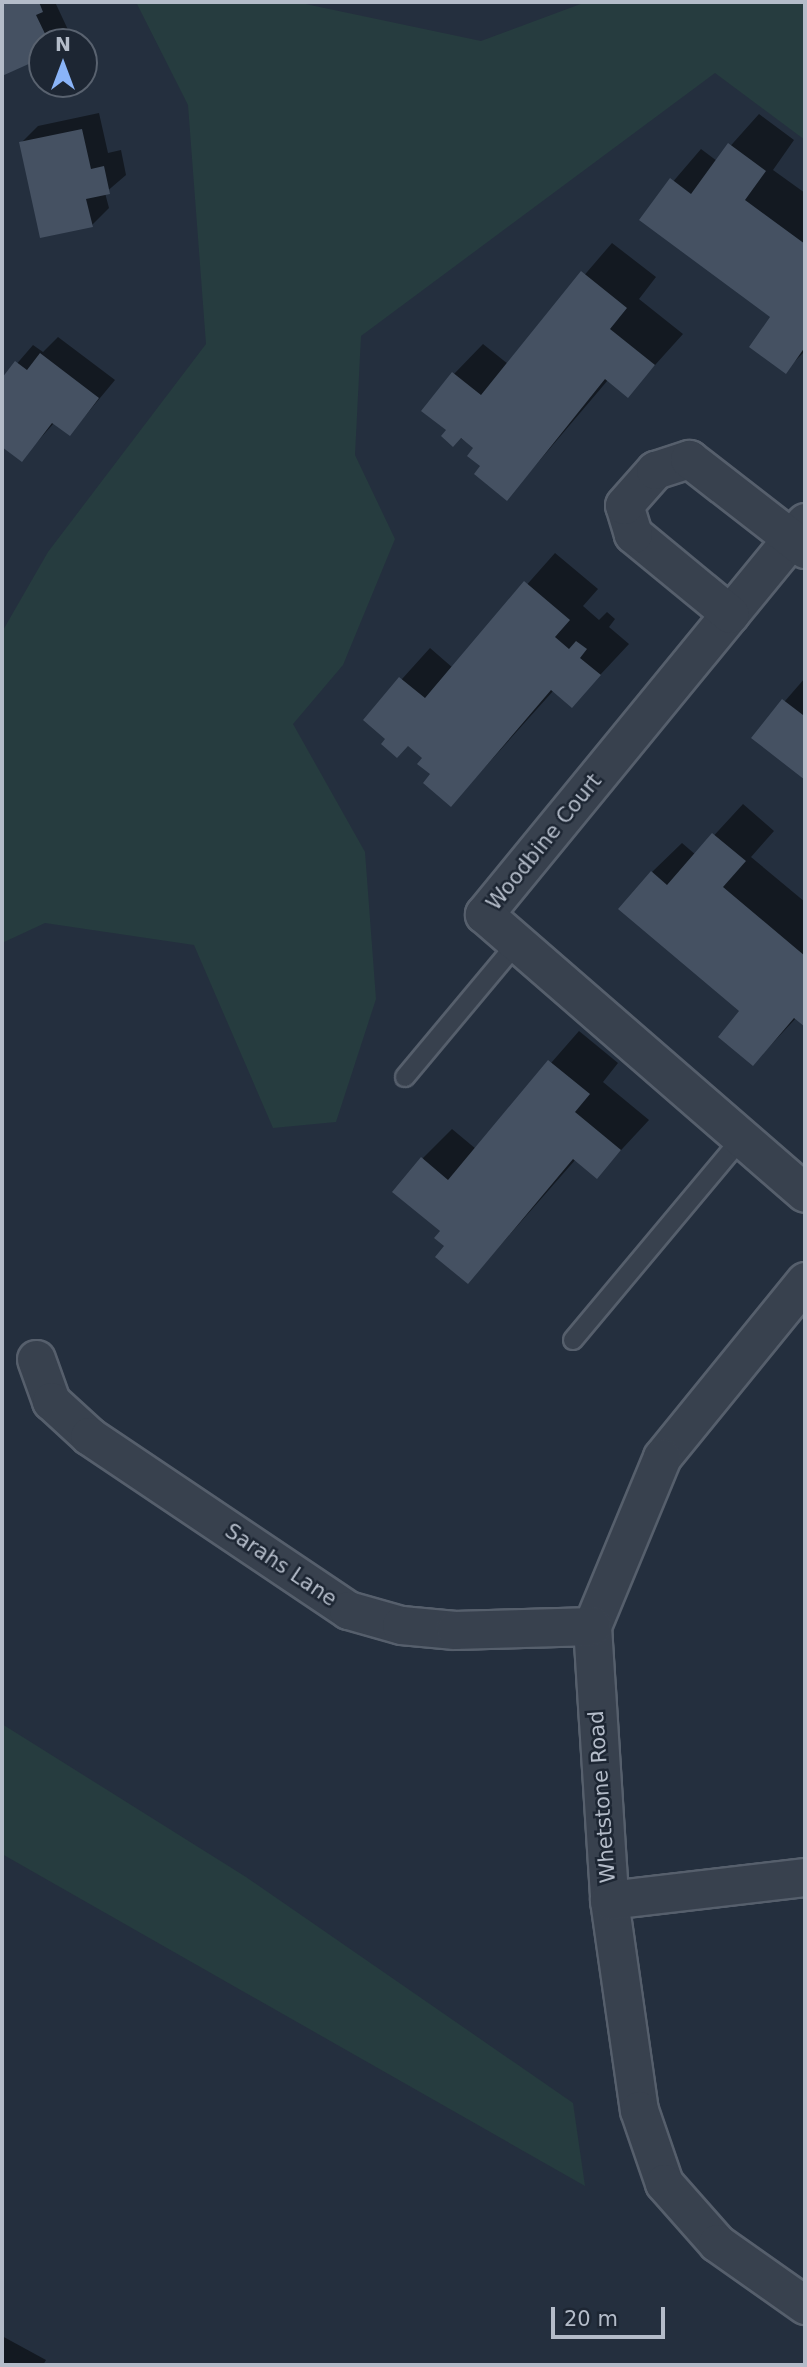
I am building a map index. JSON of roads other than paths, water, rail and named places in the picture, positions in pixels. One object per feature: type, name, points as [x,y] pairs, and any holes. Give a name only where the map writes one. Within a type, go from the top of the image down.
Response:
[{"type":"street","name":"Woodbine Court","points":[[730,614],[633,534],[624,505],[655,470],[689,458],[801,536],[730,614],[484,914],[805,1193]]},
{"type":"street","name":"Whetstone Road","points":[[805,1282],[662,1457],[592,1626],[610,1900],[639,2109],[664,2183],[717,2243],[805,2305]]},
{"type":"street","name":"Sarahs Lane","points":[[36,1360],[51,1401],[89,1436],[348,1610],[401,1625],[455,1630],[592,1626]]},
{"type":"street","points":[[610,1900],[805,1877]]},
{"type":"lane","points":[[405,1077],[517,943]]},
{"type":"lane","points":[[573,1340],[742,1138]]}]
